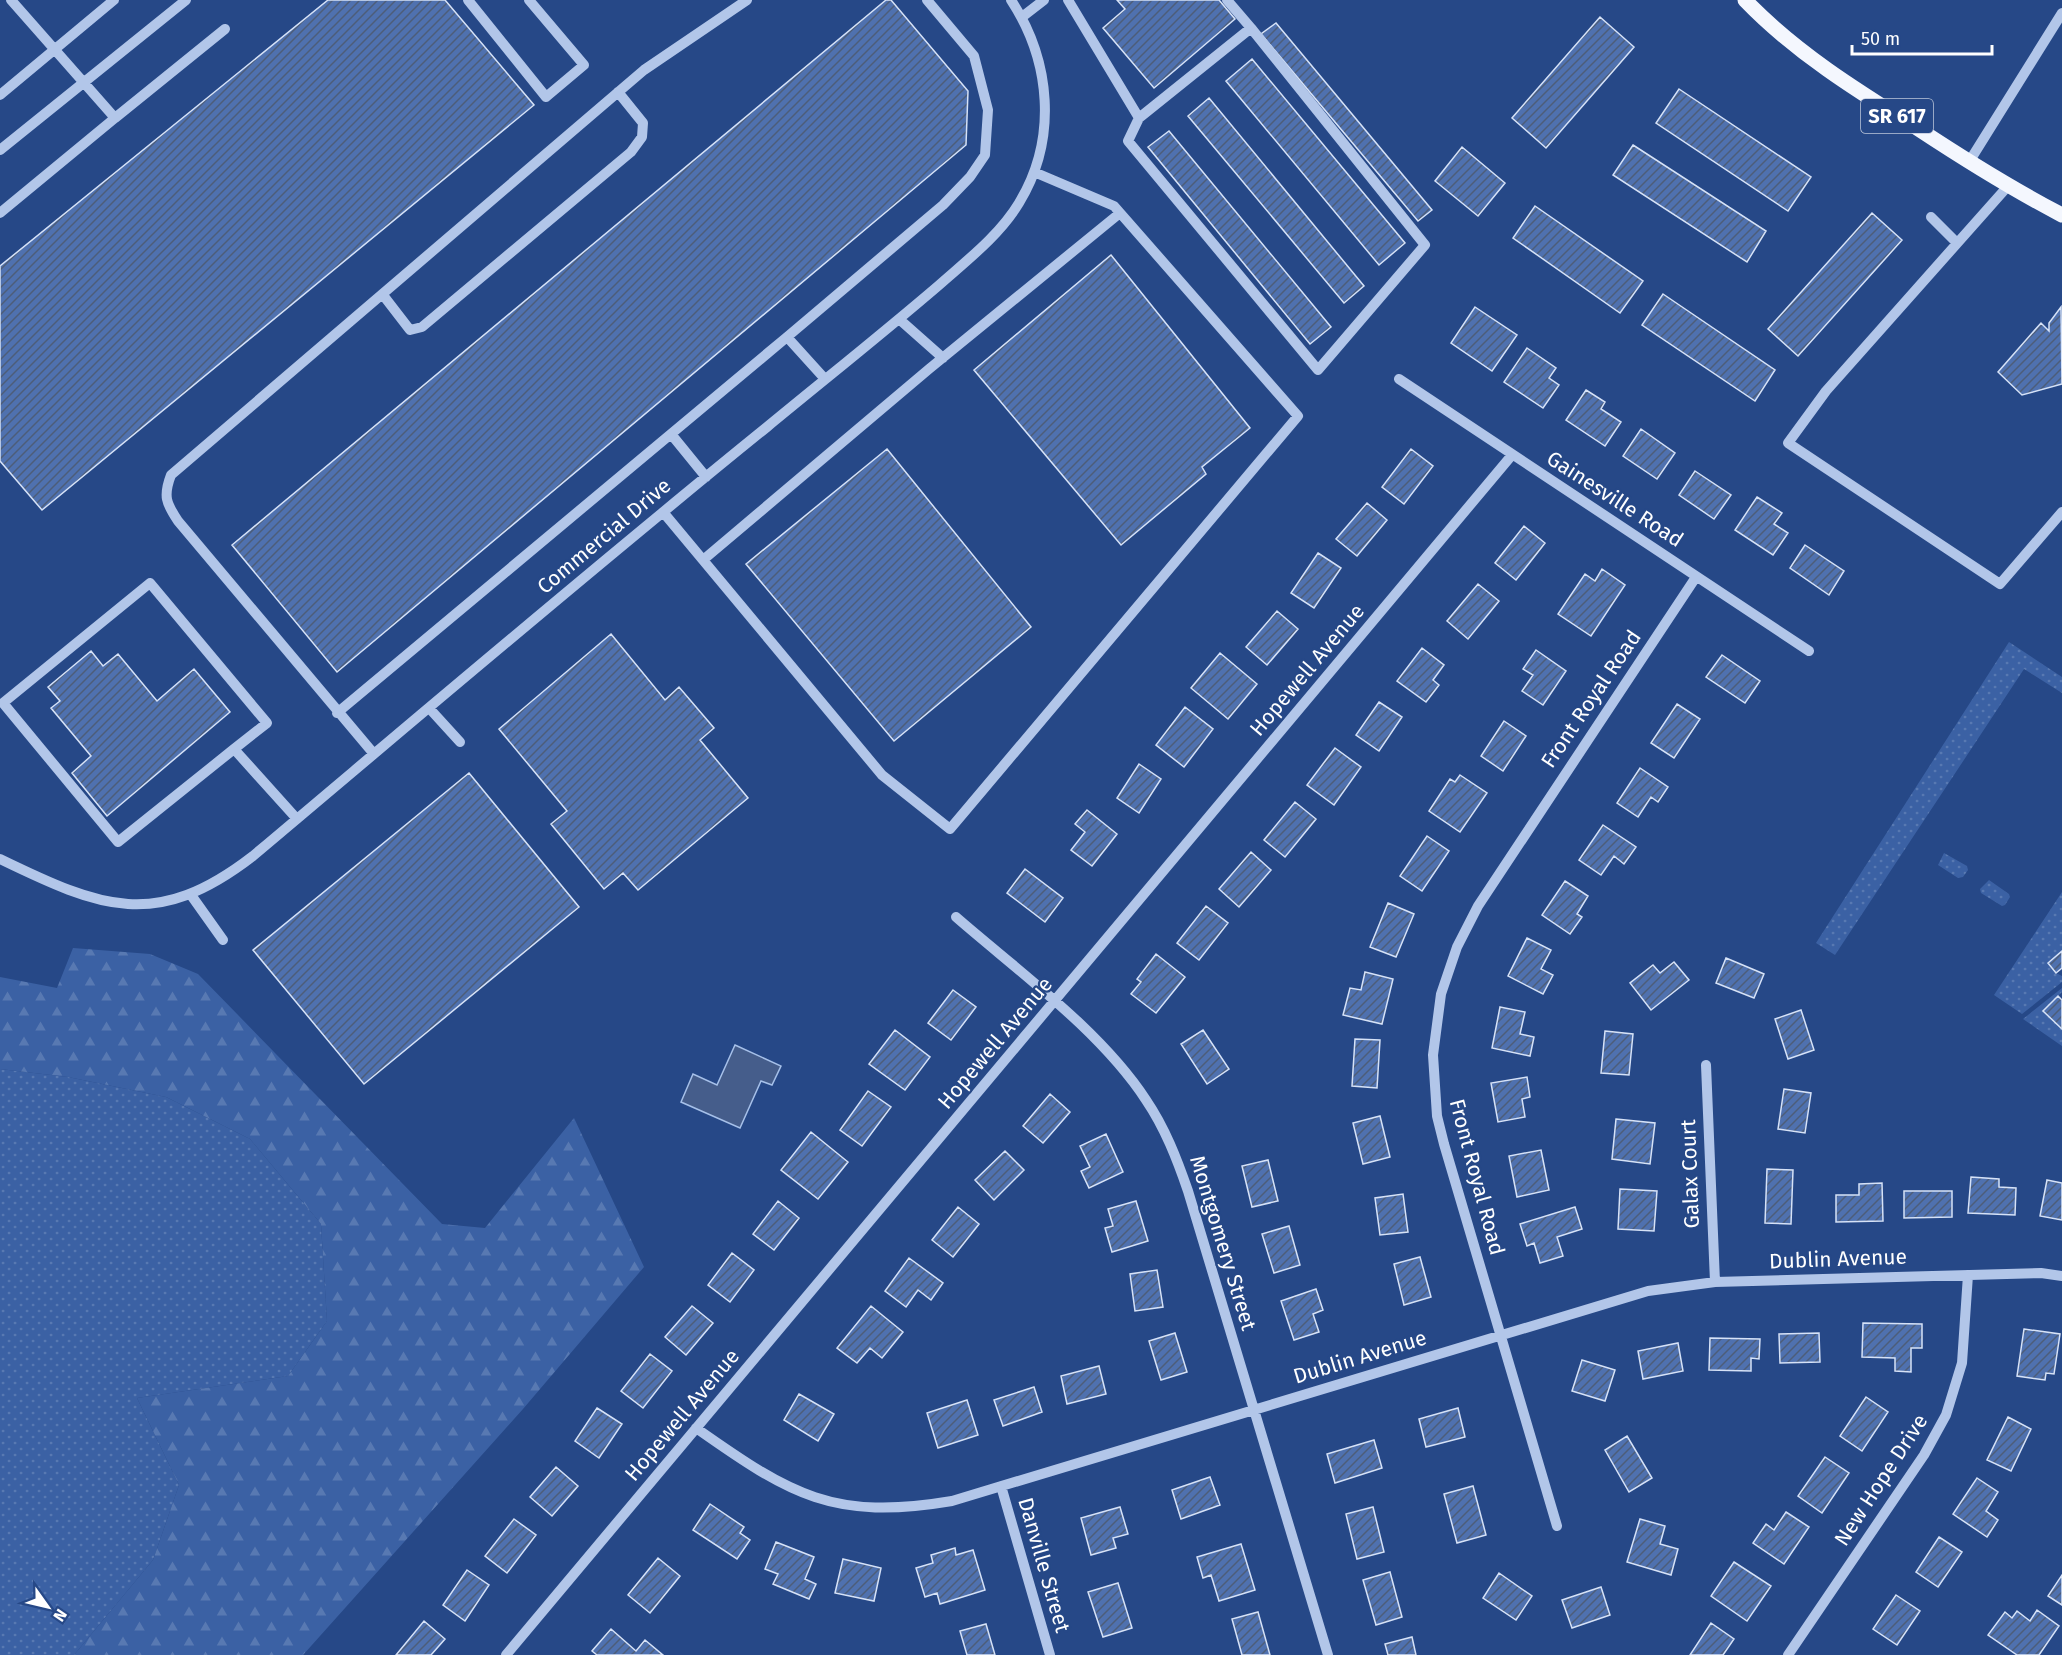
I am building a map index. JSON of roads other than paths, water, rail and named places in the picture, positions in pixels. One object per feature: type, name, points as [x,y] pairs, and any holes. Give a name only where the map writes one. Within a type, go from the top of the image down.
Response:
[{"type":"main road","name":"SR 617","points":[[1745,0],[1798,49],[1849,85],[2008,186],[2062,215]]},
{"type":"street","points":[[11,0],[115,118]]},
{"type":"street","points":[[0,95],[114,0]]},
{"type":"street","points":[[0,150],[186,0]]},
{"type":"street","points":[[468,0],[546,97],[584,65],[529,0]]},
{"type":"street","points":[[374,754],[337,713],[178,520],[165,502],[165,489],[171,475],[644,70],[747,0]]},
{"type":"street","points":[[337,713],[943,205],[970,177],[984,155],[988,110],[974,56],[927,0]]},
{"type":"street","name":"Commercial Drive","points":[[0,859],[65,890],[119,904],[147,904],[191,895],[228,875],[663,512],[899,319],[1001,228],[1018,205],[1034,172],[1043,137],[1044,88],[1034,43],[1011,0]]},
{"type":"street","points":[[1022,17],[1044,0]]},
{"type":"street","points":[[1068,0],[1139,118]]},
{"type":"street","points":[[1227,0],[1251,28],[1425,245],[1318,370],[1128,141],[1139,118],[1251,28]]},
{"type":"street","points":[[1969,162],[2062,13]]},
{"type":"street","points":[[0,213],[225,29]]},
{"type":"street","points":[[382,295],[410,330],[422,327],[631,152],[642,137],[644,123],[618,92]]},
{"type":"street","points":[[663,512],[882,775],[950,829],[1298,416],[1114,206],[1034,172]]},
{"type":"street","points":[[2008,186],[1826,391],[1788,443],[2000,584],[2062,512]]},
{"type":"street","points":[[703,560],[929,369],[1120,213]]},
{"type":"street","points":[[1931,217],[1957,243]]},
{"type":"street","points":[[899,319],[943,358]]},
{"type":"street","points":[[787,336],[825,380]]},
{"type":"street","name":"Gainesville Road","points":[[1399,379],[1809,651]]},
{"type":"street","points":[[671,434],[706,477]]},
{"type":"street","name":"Hopewell Avenue","points":[[509,1654],[1512,455]]},
{"type":"street","name":"Front Royal Road","points":[[1557,1526],[1437,1116],[1432,1055],[1441,994],[1457,947],[1478,906],[1696,577]]},
{"type":"street","points":[[150,583],[267,723],[234,749],[118,842],[3,703],[150,583]]},
{"type":"street","points":[[429,708],[460,742]]},
{"type":"street","points":[[234,749],[297,819]]},
{"type":"street","points":[[191,895],[223,940]]},
{"type":"street","name":"Montgomery Street","points":[[956,917],[1054,1002],[1122,1068],[1165,1131],[1188,1191],[1328,1655]]},
{"type":"street","name":"Galax Court","points":[[1706,1065],[1715,1282]]},
{"type":"street","name":"Dublin Avenue","points":[[696,1428],[776,1482],[800,1493],[842,1506],[871,1510],[908,1509],[952,1501],[1648,1291],[1715,1282],[2041,1273],[2062,1276]]},
{"type":"street","name":"New Hope Drive","points":[[1788,1655],[1924,1455],[1946,1414],[1962,1363],[1968,1275]]},
{"type":"street","name":"Danville Street","points":[[1001,1486],[1050,1655]]}]
